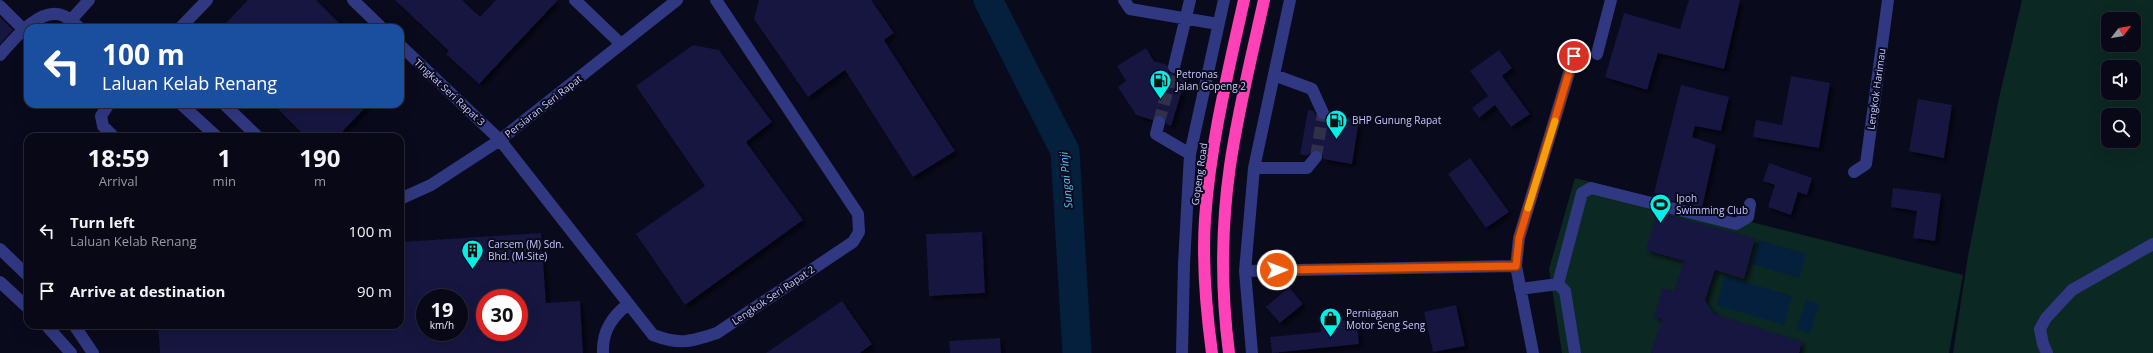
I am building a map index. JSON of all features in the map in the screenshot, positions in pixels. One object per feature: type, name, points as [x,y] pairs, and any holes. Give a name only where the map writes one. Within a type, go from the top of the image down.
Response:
[{"type":"highway","name":"Gopeng Road","points":[[1212,353],[1204,270],[1205,219],[1222,99],[1244,0]]},
{"type":"highway","points":[[1229,353],[1223,309],[1223,244],[1230,166],[1264,0]]},
{"type":"street","points":[[30,24],[36,20],[50,16],[63,15],[75,24],[89,0]]},
{"type":"street","points":[[184,24],[207,0]]},
{"type":"street","points":[[352,0],[378,24]]},
{"type":"street","points":[[575,0],[621,44]]},
{"type":"street","name":"Persiaran Seri Rapat","points":[[404,197],[431,185],[500,140],[677,0]]},
{"type":"street","name":"Lengkok Seri Rapat 2","points":[[500,140],[653,335],[672,342],[694,341],[717,333],[853,242],[858,232],[858,214],[716,0]]},
{"type":"street","points":[[1124,0],[1130,9],[1218,24]]},
{"type":"street","points":[[1174,67],[1190,0]]},
{"type":"street","points":[[1182,353],[1184,264],[1190,154],[1224,0]]},
{"type":"street","points":[[1252,353],[1245,270],[1254,168],[1290,0]]},
{"type":"street","points":[[1597,54],[1611,0]]},
{"type":"street","name":"Lengkok Harimau","points":[[1854,172],[1866,164],[1888,0]]},
{"type":"street","points":[[0,6],[23,29],[0,55]]},
{"type":"street","name":"Tingkat Seri Rapat 3","points":[[404,49],[500,140]]},
{"type":"street","points":[[1533,353],[1516,266],[1519,238],[1574,56]]},
{"type":"street","points":[[1274,75],[1312,89],[1323,113]]},
{"type":"street","points":[[106,108],[101,116],[103,126],[110,133]]},
{"type":"street","points":[[185,108],[213,133]]},
{"type":"street","points":[[228,108],[254,133]]},
{"type":"street","points":[[1159,122],[1156,134],[1190,154]]},
{"type":"street","points":[[1254,168],[1307,168],[1316,157]]},
{"type":"street","points":[[1558,284],[1582,193],[1591,188],[1736,224],[1748,217],[1750,204]]},
{"type":"street","points":[[2047,353],[2043,344],[2040,329],[2046,318],[2072,290],[2153,244]]},
{"type":"street","points":[[0,249],[24,272]]},
{"type":"street","points":[[1184,264],[1189,353]]},
{"type":"street","points":[[1245,270],[1516,266]]},
{"type":"street","points":[[0,282],[24,304]]},
{"type":"street","points":[[1520,289],[1558,284]]},
{"type":"street","points":[[1558,284],[1565,291],[1575,353]]},
{"type":"street","points":[[15,296],[24,299]]},
{"type":"street","points":[[603,353],[605,332],[615,315],[628,304]]},
{"type":"street","points":[[50,329],[72,353]]},
{"type":"street","points":[[59,329],[72,353]]},
{"type":"street","points":[[77,329],[93,353]]},
{"type":"green space","points":[[2022,0],[2153,0],[2153,353],[1953,353],[1968,256],[1999,98]]},
{"type":"green space","name":"Ipoh Swimming Club","points":[[1575,178],[1963,275],[1949,353],[1562,353],[1549,269]]},
{"type":"water","points":[[1759,240],[1806,254],[1799,278],[1752,264]]},
{"type":"water","points":[[1725,276],[1792,296],[1784,325],[1717,305]]},
{"type":"water","points":[[1806,300],[1819,304],[1810,333],[1797,329]]},
{"type":"building","points":[[248,0],[316,0],[340,24],[225,24]]},
{"type":"building","points":[[395,0],[462,0],[480,17],[496,0],[558,0],[479,84],[446,54],[449,51]]},
{"type":"building","points":[[759,0],[871,0],[894,33],[884,40],[955,151],[913,177],[845,70],[808,97],[754,19]]},
{"type":"building","points":[[1689,0],[1740,0],[1724,69],[1658,53],[1647,90],[1605,77],[1624,13],[1680,29]]},
{"type":"building","points":[[0,17],[13,30],[0,44]]},
{"type":"building","points":[[693,45],[719,50],[772,122],[746,142],[803,220],[685,305],[636,234],[705,186],[636,86]]},
{"type":"building","points":[[1146,48],[1154,61],[1167,65],[1169,73],[1176,74],[1181,69],[1188,71],[1171,126],[1166,124],[1166,120],[1161,115],[1157,115],[1152,120],[1136,115],[1118,87],[1126,81],[1117,66]]},
{"type":"building","points":[[1499,50],[1512,68],[1502,76],[1530,114],[1511,127],[1495,105],[1479,118],[1472,108],[1488,96],[1470,71]]},
{"type":"building","points":[[1791,76],[1830,83],[1819,148],[1753,137],[1756,120],[1782,125]]},
{"type":"building","points":[[1681,85],[1729,97],[1721,131],[1695,126],[1692,137],[1716,145],[1702,208],[1661,198],[1662,195],[1654,193]]},
{"type":"building","points":[[1918,99],[1952,105],[1944,158],[1909,151]]},
{"type":"building","points":[[277,108],[365,108],[341,133],[302,133]]},
{"type":"building","points":[[1308,110],[1314,111],[1318,119],[1322,120],[1326,120],[1330,114],[1359,120],[1352,164],[1323,159],[1323,154],[1318,150],[1313,150],[1307,156],[1300,154]]},
{"type":"building","points":[[1470,158],[1509,212],[1486,228],[1448,174]]},
{"type":"building","points":[[1769,163],[1812,178],[1807,195],[1798,192],[1791,215],[1768,207],[1775,185],[1763,181]]},
{"type":"building","points":[[1893,188],[1941,194],[1935,241],[1913,238],[1917,211],[1891,207]]},
{"type":"building","points":[[1657,212],[1755,239],[1744,279],[1715,270],[1705,300],[1714,314],[1802,342],[1799,353],[1651,353],[1662,320],[1654,316],[1663,288],[1674,292],[1684,261],[1646,250]]},
{"type":"building","points":[[982,232],[985,293],[929,296],[926,234]]},
{"type":"building","name":"Carsem (M) Sdn. Bhd. (M-Site)","points":[[541,233],[546,303],[580,301],[583,353],[160,353],[158,329],[404,329],[404,242]]},
{"type":"building","points":[[1289,287],[1303,304],[1280,323],[1266,307]]},
{"type":"building","points":[[842,301],[872,344],[860,353],[766,353]]},
{"type":"building","points":[[1456,305],[1465,346],[1433,352],[1424,312]]},
{"type":"building","name":"Perniagaan Motor Seng Seng","points":[[1356,319],[1359,344],[1272,353],[1270,337],[1321,332],[1320,323]]},
{"type":"building","points":[[1000,338],[1001,353],[950,353],[949,341]]},
{"type":"waterway","name":"Sungai Pinji","points":[[988,0],[1065,151],[1077,353]]},
{"type":"tunnel","points":[[1159,122],[1174,67]]},
{"type":"tunnel","points":[[1316,157],[1323,113]]},
{"type":"slow traffic","points":[[1528,208],[1555,121]]},
{"type":"place","name":"Petronas Jalan Gopeng 2","points":[[1161,100]]},
{"type":"place","name":"BHP Gunung Rapat","points":[[1337,140]]},
{"type":"place","name":"Ipoh Swimming Club","points":[[1660,224]]},
{"type":"place","name":"Carsem (M) Sdn. Bhd. (M-Site)","points":[[472,270]]},
{"type":"place","name":"Perniagaan Motor Seng Seng","points":[[1331,338]]},
{"type":"route","points":[[1277,270],[1516,266],[1519,238],[1574,56]]}]
